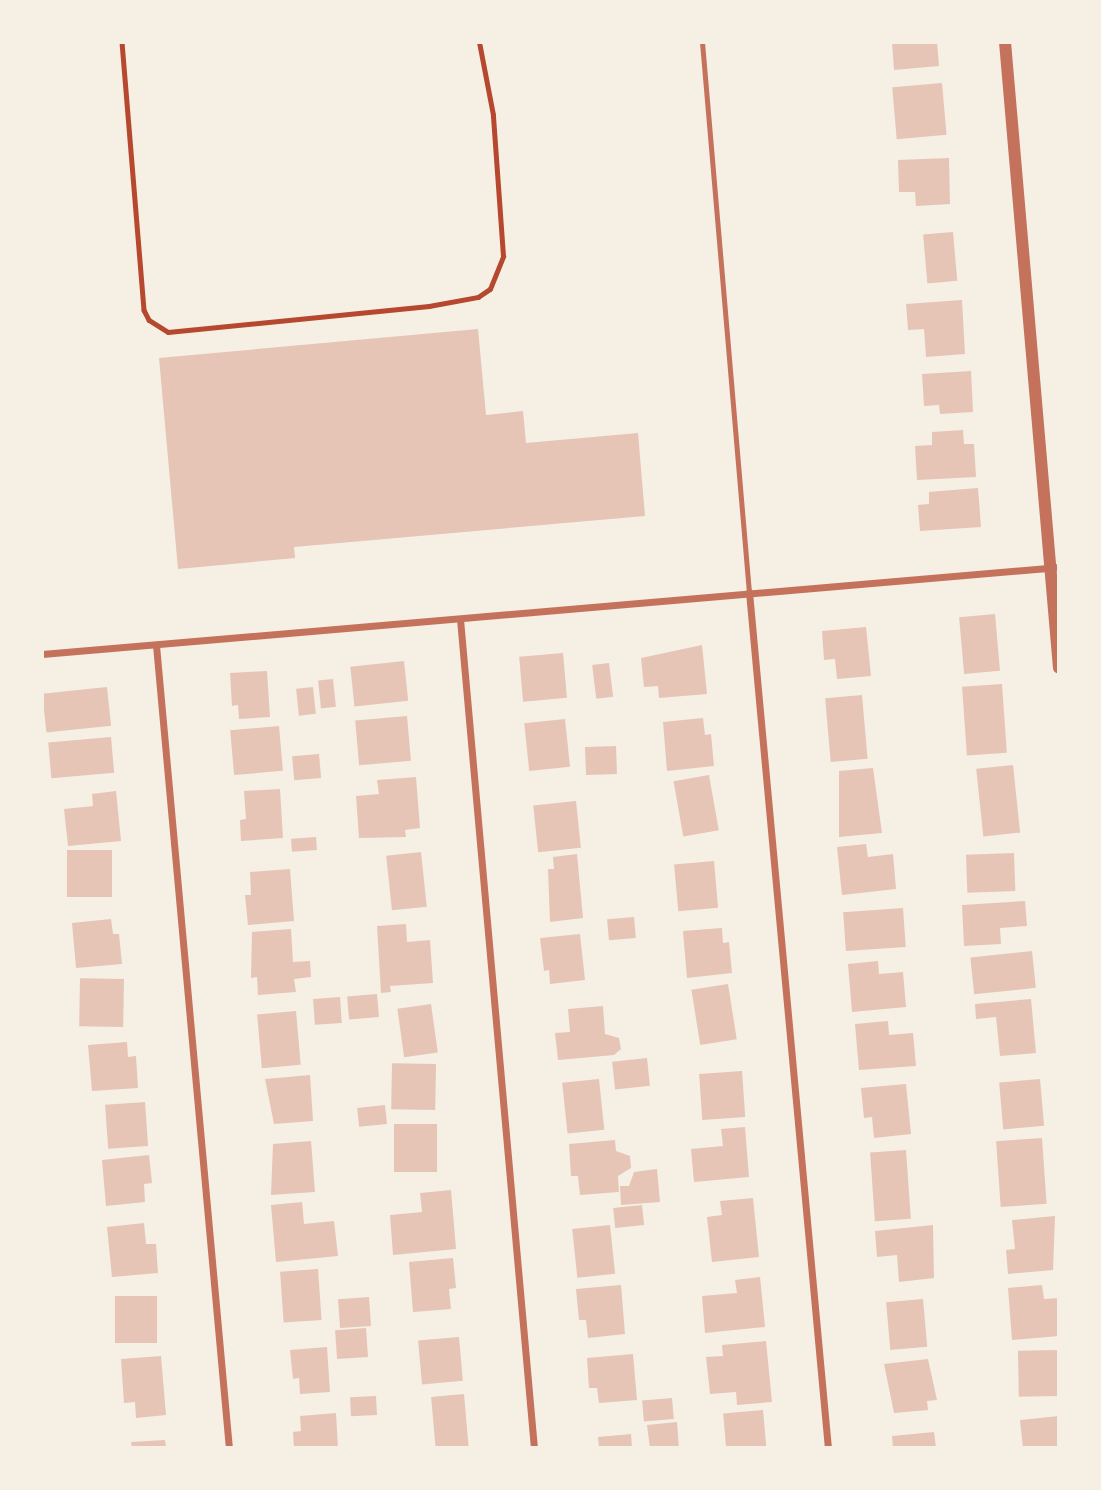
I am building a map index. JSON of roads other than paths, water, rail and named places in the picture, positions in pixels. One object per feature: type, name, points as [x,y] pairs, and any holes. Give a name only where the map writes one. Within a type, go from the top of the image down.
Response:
[{"type":"street","points":[[1005,42],[1054,567],[1059,668]]},
{"type":"street","points":[[42,654],[1054,567]]},
{"type":"street","points":[[749,592],[828,1448]]},
{"type":"street","points":[[460,619],[534,1448]]},
{"type":"street","points":[[156,645],[229,1448]]},
{"type":"lane","points":[[702,42],[749,592]]}]
